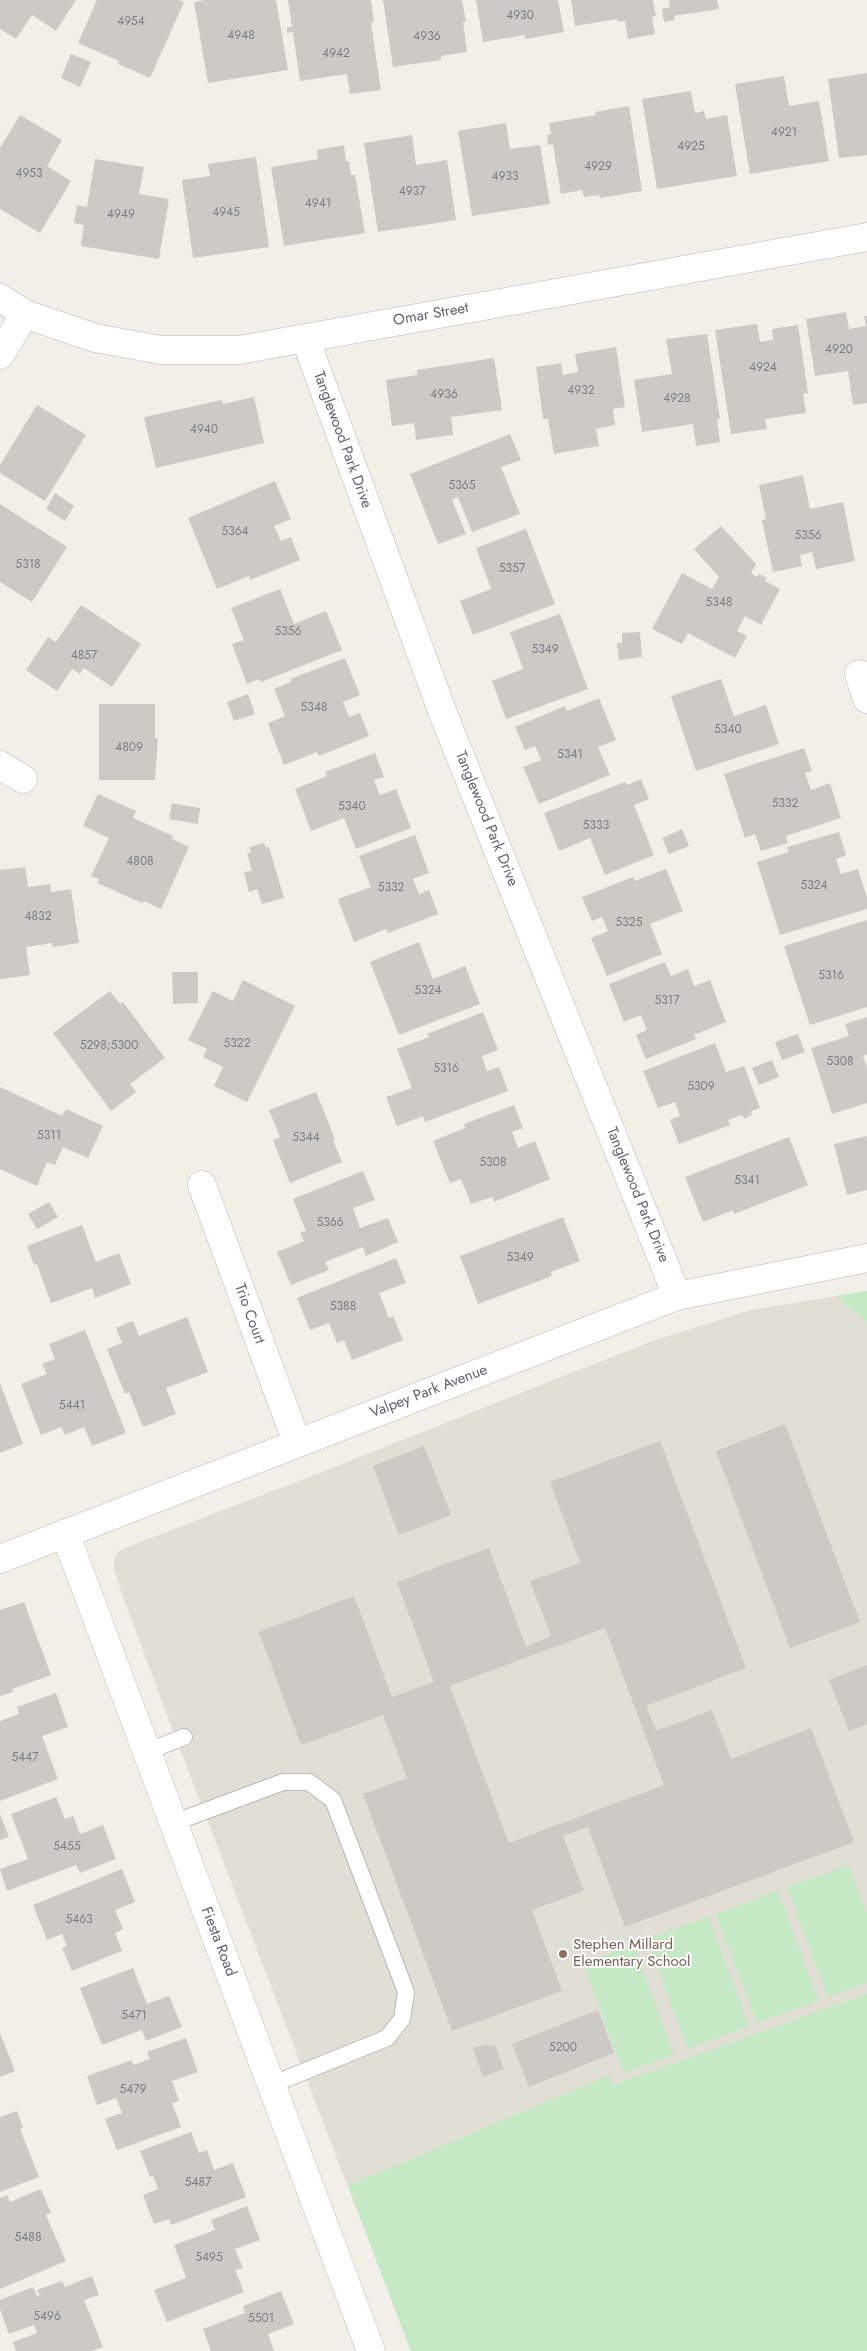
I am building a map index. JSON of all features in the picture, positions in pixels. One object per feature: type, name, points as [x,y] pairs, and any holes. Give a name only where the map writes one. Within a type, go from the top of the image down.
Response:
[{"type":"street","name":"Omar Street","points":[[0,298],[25,314],[95,338],[161,350],[239,350],[867,237]]},
{"type":"street","points":[[0,355],[25,314]]},
{"type":"street","name":"Tanglewood Park Drive","points":[[305,338],[444,716],[677,1296]]},
{"type":"street","points":[[0,765],[23,779]]},
{"type":"street","name":"Trio Court","points":[[202,1185],[297,1443]]},
{"type":"street","name":"Valpey Park Avenue","points":[[0,1559],[65,1532],[677,1296],[867,1258]]},
{"type":"street","name":"Fiesta Road","points":[[65,1532],[371,2351]]},
{"type":"lane","points":[[146,1752],[184,1737]]},
{"type":"lane","points":[[173,1823],[282,1782],[309,1782],[327,1795],[333,1800],[406,1992],[402,2020],[387,2038],[271,2085]]},
{"type":"shaded area","name":"Stephen Millard Elementary School","points":[[867,1291],[867,2351],[411,2351],[170,1723],[122,1594],[114,1568],[114,1559],[117,1553],[125,1548],[652,1341],[751,1310]]},
{"type":"green space","points":[[867,1291],[867,1322],[836,1296]]},
{"type":"green space","points":[[849,1865],[867,1913],[867,1983],[828,1997],[787,1887]]},
{"type":"green space","points":[[778,1891],[819,2001],[757,2023],[716,1914]]},
{"type":"green space","points":[[709,1916],[749,2026],[688,2049],[647,1939]]},
{"type":"green space","points":[[634,1945],[674,2055],[624,2073],[583,1963]]},
{"type":"green space","points":[[867,1994],[867,2351],[411,2351],[348,2186],[609,2075],[613,2085]]},
{"type":"building","points":[[0,0],[76,0],[56,31],[32,15],[16,39],[0,29]]},
{"type":"building","points":[[97,0],[179,0],[184,2],[150,78],[118,64],[119,61],[78,43]]},
{"type":"building","points":[[205,0],[276,0],[288,70],[208,83],[194,2]]},
{"type":"building","points":[[288,0],[371,0],[374,22],[371,23],[381,90],[350,94],[347,74],[300,81],[293,32],[287,33],[287,27],[292,27]]},
{"type":"building","points":[[383,0],[462,0],[466,22],[463,22],[467,52],[441,56],[441,60],[393,67]]},
{"type":"building","points":[[476,0],[558,0],[564,32],[525,39],[525,35],[483,42]]},
{"type":"building","points":[[571,0],[653,0],[656,16],[652,17],[655,34],[628,39],[625,21],[618,22],[617,19],[575,26]]},
{"type":"building","points":[[669,0],[717,0],[719,9],[674,16],[675,20],[664,22],[662,9],[670,7]]},
{"type":"building","points":[[71,54],[91,62],[80,87],[61,78]]},
{"type":"building","points":[[867,73],[867,155],[839,158],[828,79]]},
{"type":"building","points":[[784,76],[789,106],[819,101],[829,161],[750,174],[735,84]]},
{"type":"building","points":[[691,91],[695,113],[704,111],[706,119],[727,115],[737,176],[657,189],[642,99]]},
{"type":"building","points":[[629,106],[642,191],[600,198],[599,195],[584,197],[582,190],[561,194],[553,144],[548,145],[547,135],[551,134],[549,123],[596,115],[595,112]]},
{"type":"building","points":[[20,115],[62,140],[47,166],[71,181],[40,233],[0,209],[0,148]]},
{"type":"building","points":[[506,123],[510,149],[540,145],[550,204],[472,216],[458,131]]},
{"type":"building","points":[[412,135],[416,165],[447,160],[456,220],[378,232],[364,143]]},
{"type":"building","points":[[344,145],[346,161],[349,161],[351,175],[355,175],[365,233],[284,246],[271,167],[318,159],[317,150]]},
{"type":"building","points":[[256,157],[269,247],[193,258],[182,180],[210,176],[208,164]]},
{"type":"building","points":[[95,159],[144,167],[139,194],[169,199],[159,259],[81,246],[84,225],[74,223],[77,205],[87,207]]},
{"type":"building","points":[[846,312],[849,329],[866,326],[864,316],[867,316],[867,403],[853,405],[848,371],[815,376],[806,319]]},
{"type":"building","points":[[757,324],[760,342],[773,340],[772,329],[798,325],[808,393],[803,394],[806,413],[765,419],[767,429],[731,434],[715,330]]},
{"type":"building","points":[[707,334],[720,419],[717,419],[720,442],[696,446],[693,424],[642,432],[634,380],[672,374],[666,339]]},
{"type":"building","points":[[616,347],[625,407],[613,409],[615,425],[596,429],[599,446],[554,454],[548,419],[543,419],[536,367],[561,363],[563,375],[578,372],[575,354]]},
{"type":"building","points":[[494,358],[502,410],[451,417],[453,435],[416,440],[414,423],[392,426],[386,380],[417,375],[417,370]]},
{"type":"building","points":[[254,397],[264,443],[156,468],[144,417],[222,400],[223,404]]},
{"type":"building","points":[[37,405],[86,435],[45,501],[0,473],[0,465]]},
{"type":"building","points":[[510,434],[521,460],[501,467],[520,514],[472,532],[458,497],[452,500],[466,534],[438,544],[410,474]]},
{"type":"building","points":[[803,475],[810,509],[843,502],[855,561],[816,569],[812,552],[800,555],[802,566],[773,572],[762,520],[766,519],[759,485]]},
{"type":"building","points":[[275,481],[291,519],[274,526],[281,541],[291,537],[300,560],[250,580],[249,576],[217,589],[188,518]]},
{"type":"building","points":[[55,493],[74,506],[65,521],[46,509]]},
{"type":"building","points":[[0,504],[67,547],[32,602],[0,582]]},
{"type":"building","points":[[721,526],[756,564],[751,573],[757,577],[759,574],[767,578],[765,581],[780,589],[761,625],[745,616],[737,631],[747,636],[735,658],[688,633],[682,644],[652,629],[682,573],[712,589],[719,577],[694,549]]},
{"type":"building","points":[[526,529],[555,604],[473,635],[460,601],[491,589],[476,548]]},
{"type":"building","points":[[280,589],[294,624],[326,611],[342,650],[261,682],[259,679],[247,684],[232,644],[244,640],[231,608]]},
{"type":"building","points":[[81,605],[141,644],[112,687],[84,668],[80,674],[72,669],[57,691],[26,670],[48,637],[56,642]]},
{"type":"building","points":[[560,614],[588,689],[506,719],[492,681],[523,669],[510,632]]},
{"type":"building","points":[[640,632],[642,657],[619,660],[617,643],[622,643],[622,633]]},
{"type":"building","points":[[345,658],[360,695],[343,702],[349,717],[360,713],[369,736],[319,756],[317,752],[284,765],[268,723],[285,716],[274,689],[291,682],[290,679]]},
{"type":"building","points":[[721,679],[734,716],[766,705],[779,744],[696,771],[671,696]]},
{"type":"building","points":[[248,694],[255,714],[234,721],[227,702]]},
{"type":"building","points":[[599,698],[616,740],[598,747],[610,775],[539,804],[523,767],[541,760],[535,746],[525,750],[515,727],[565,706],[567,711]]},
{"type":"building","points":[[99,704],[155,704],[155,738],[158,738],[155,780],[99,780]]},
{"type":"building","points":[[804,748],[812,771],[805,773],[811,790],[830,783],[841,818],[786,836],[788,843],[761,851],[755,834],[745,838],[724,774]]},
{"type":"building","points":[[375,753],[384,777],[374,780],[380,795],[396,789],[411,828],[356,849],[344,818],[311,831],[295,789],[327,776],[325,772]]},
{"type":"building","points":[[641,779],[649,799],[634,805],[654,855],[605,875],[590,838],[559,851],[544,813],[625,782],[627,785]]},
{"type":"building","points":[[98,794],[136,811],[133,818],[173,836],[172,839],[189,847],[161,909],[144,901],[142,903],[97,883],[99,879],[91,876],[109,838],[83,826]]},
{"type":"building","points":[[172,803],[200,808],[198,824],[169,819]]},
{"type":"building","points":[[682,829],[689,846],[669,854],[662,838]]},
{"type":"building","points":[[839,832],[846,855],[836,859],[841,874],[858,869],[867,898],[867,909],[780,935],[757,862],[789,852],[787,847]]},
{"type":"building","points":[[415,835],[429,873],[413,879],[419,894],[429,890],[438,914],[388,933],[386,929],[354,942],[338,899],[371,887],[359,856]]},
{"type":"building","points":[[264,843],[266,848],[269,847],[284,898],[262,904],[257,889],[249,892],[244,872],[252,871],[247,853],[251,852],[249,847]]},
{"type":"building","points":[[25,867],[28,887],[50,884],[51,892],[71,889],[79,943],[53,947],[52,943],[26,947],[30,975],[0,979],[0,870]]},
{"type":"building","points":[[666,869],[683,911],[650,924],[662,954],[607,976],[591,938],[608,931],[602,917],[592,921],[582,897],[633,877],[635,881]]},
{"type":"building","points":[[867,920],[867,1007],[810,1025],[784,946]]},
{"type":"building","points":[[419,942],[433,979],[465,966],[480,1004],[399,1035],[370,962]]},
{"type":"building","points":[[665,962],[671,976],[688,969],[694,986],[710,980],[726,1022],[694,1035],[696,1039],[646,1059],[636,1035],[647,1030],[641,1015],[624,1022],[609,984]]},
{"type":"building","points":[[172,972],[198,972],[198,1003],[173,1004]]},
{"type":"building","points":[[243,980],[295,1006],[247,1102],[214,1086],[223,1067],[203,1057],[207,1049],[188,1040],[213,991],[233,1001]]},
{"type":"building","points":[[110,991],[120,1004],[123,1002],[165,1058],[130,1084],[136,1092],[111,1111],[53,1033]]},
{"type":"building","points":[[483,1012],[498,1050],[482,1056],[487,1071],[499,1067],[508,1091],[425,1122],[423,1116],[397,1126],[386,1097],[412,1088],[397,1049],[429,1037],[427,1034]]},
{"type":"building","points":[[867,1017],[867,1054],[863,1056],[867,1068],[867,1103],[832,1114],[811,1048],[849,1036],[845,1024]]},
{"type":"building","points":[[798,1034],[805,1052],[782,1060],[775,1042]]},
{"type":"building","points":[[715,1043],[726,1072],[744,1066],[760,1108],[751,1111],[752,1115],[744,1119],[742,1115],[728,1120],[730,1125],[679,1144],[670,1120],[680,1116],[675,1102],[658,1108],[643,1071]]},
{"type":"building","points":[[772,1060],[779,1077],[759,1085],[752,1068]]},
{"type":"building","points":[[0,1087],[62,1116],[66,1109],[103,1126],[88,1158],[63,1147],[55,1165],[47,1162],[37,1186],[0,1169]]},
{"type":"building","points":[[316,1092],[342,1162],[290,1183],[273,1140],[280,1137],[269,1110]]},
{"type":"building","points":[[514,1105],[523,1128],[512,1132],[518,1148],[535,1141],[550,1179],[494,1202],[492,1197],[471,1204],[461,1179],[450,1183],[433,1141],[465,1128],[464,1124]]},
{"type":"building","points":[[867,1136],[867,1190],[847,1195],[834,1144]]},
{"type":"building","points":[[789,1137],[808,1185],[734,1214],[733,1210],[703,1222],[685,1177]]},
{"type":"building","points":[[363,1171],[375,1200],[353,1208],[360,1228],[388,1218],[398,1242],[366,1256],[363,1247],[325,1262],[329,1270],[291,1285],[277,1252],[304,1241],[300,1233],[306,1231],[293,1199]]},
{"type":"building","points":[[49,1202],[58,1217],[37,1229],[28,1214]]},
{"type":"building","points":[[563,1217],[580,1261],[551,1272],[552,1276],[478,1304],[460,1256]]},
{"type":"building","points":[[82,1225],[96,1262],[119,1253],[131,1284],[95,1298],[92,1288],[51,1303],[37,1264],[34,1265],[27,1246]]},
{"type":"building","points":[[396,1258],[406,1283],[379,1293],[389,1318],[393,1316],[403,1340],[352,1360],[344,1340],[337,1343],[329,1323],[310,1330],[297,1298]]},
{"type":"building","points":[[187,1317],[208,1372],[166,1388],[176,1414],[143,1427],[129,1392],[125,1394],[107,1349],[122,1343],[116,1328],[133,1321],[139,1336]]},
{"type":"building","points":[[85,1330],[126,1433],[92,1446],[84,1427],[65,1435],[61,1427],[41,1435],[21,1384],[47,1374],[42,1364],[55,1359],[49,1344]]},
{"type":"building","points":[[0,1383],[23,1444],[0,1453]]},
{"type":"building","points":[[785,1424],[860,1622],[790,1648],[716,1451]]},
{"type":"building","points":[[660,1441],[746,1668],[646,1706],[656,1731],[712,1710],[731,1759],[811,1728],[854,1842],[625,1927],[588,1827],[563,1836],[584,1891],[532,1910],[562,1991],[452,2031],[363,1794],[407,1778],[383,1715],[301,1745],[259,1632],[354,1596],[392,1697],[434,1682],[397,1582],[489,1548],[526,1647],[551,1636],[530,1581],[580,1563],[550,1482]],"holes":[[[605,1628],[664,1785],[509,1843],[450,1686]]]},
{"type":"building","points":[[424,1446],[451,1515],[399,1535],[373,1466]]},
{"type":"building","points":[[24,1602],[51,1675],[12,1689],[13,1692],[0,1696],[0,1610]]},
{"type":"building","points":[[867,1665],[867,1724],[849,1731],[829,1680]]},
{"type":"building","points":[[56,1693],[68,1727],[42,1736],[58,1779],[0,1801],[0,1721],[19,1714],[17,1707]]},
{"type":"building","points":[[56,1797],[65,1819],[73,1816],[80,1834],[103,1825],[116,1859],[80,1873],[76,1865],[7,1891],[0,1869],[28,1859],[11,1814]]},
{"type":"building","points":[[0,1814],[9,1837],[0,1840]]},
{"type":"building","points":[[122,1869],[135,1902],[115,1910],[123,1929],[115,1933],[122,1951],[72,1971],[62,1948],[67,1946],[62,1934],[47,1940],[33,1905]]},
{"type":"building","points":[[133,1968],[147,2004],[169,1996],[182,2027],[146,2041],[142,2030],[102,2045],[80,1988]]},
{"type":"building","points":[[598,2010],[614,2053],[529,2087],[512,2044]]},
{"type":"building","points":[[0,2033],[15,2071],[0,2077]]},
{"type":"building","points":[[186,2038],[198,2072],[172,2081],[179,2101],[172,2103],[181,2127],[117,2150],[105,2119],[122,2113],[116,2098],[97,2105],[87,2076],[132,2060],[133,2065],[150,2059],[147,2052]]},
{"type":"building","points":[[488,2044],[489,2047],[495,2045],[504,2069],[483,2077],[473,2048]]},
{"type":"building","points":[[17,2111],[23,2128],[20,2129],[39,2177],[0,2192],[0,2117]]},
{"type":"building","points":[[191,2132],[199,2153],[207,2150],[214,2170],[233,2163],[246,2197],[171,2225],[169,2219],[154,2224],[143,2195],[158,2189],[153,2176],[150,2177],[140,2151]]},
{"type":"building","points":[[41,2189],[51,2213],[46,2215],[66,2261],[0,2289],[0,2198],[7,2195],[10,2202]]},
{"type":"building","points":[[247,2206],[260,2240],[235,2249],[243,2268],[235,2270],[244,2292],[167,2322],[154,2290],[186,2278],[174,2245],[215,2230],[211,2220]]},
{"type":"building","points":[[92,2276],[99,2295],[84,2300],[103,2347],[92,2351],[16,2351],[13,2342],[37,2333],[34,2325],[9,2334],[0,2309],[0,2300],[33,2287],[37,2296],[40,2295],[37,2290],[62,2281],[65,2287]]},
{"type":"building","points":[[281,2291],[294,2324],[268,2334],[274,2351],[211,2351],[203,2329],[245,2313],[243,2306]]},
{"type":"place","name":"Stephen Millard Elementary School","points":[[563,1954]]}]
